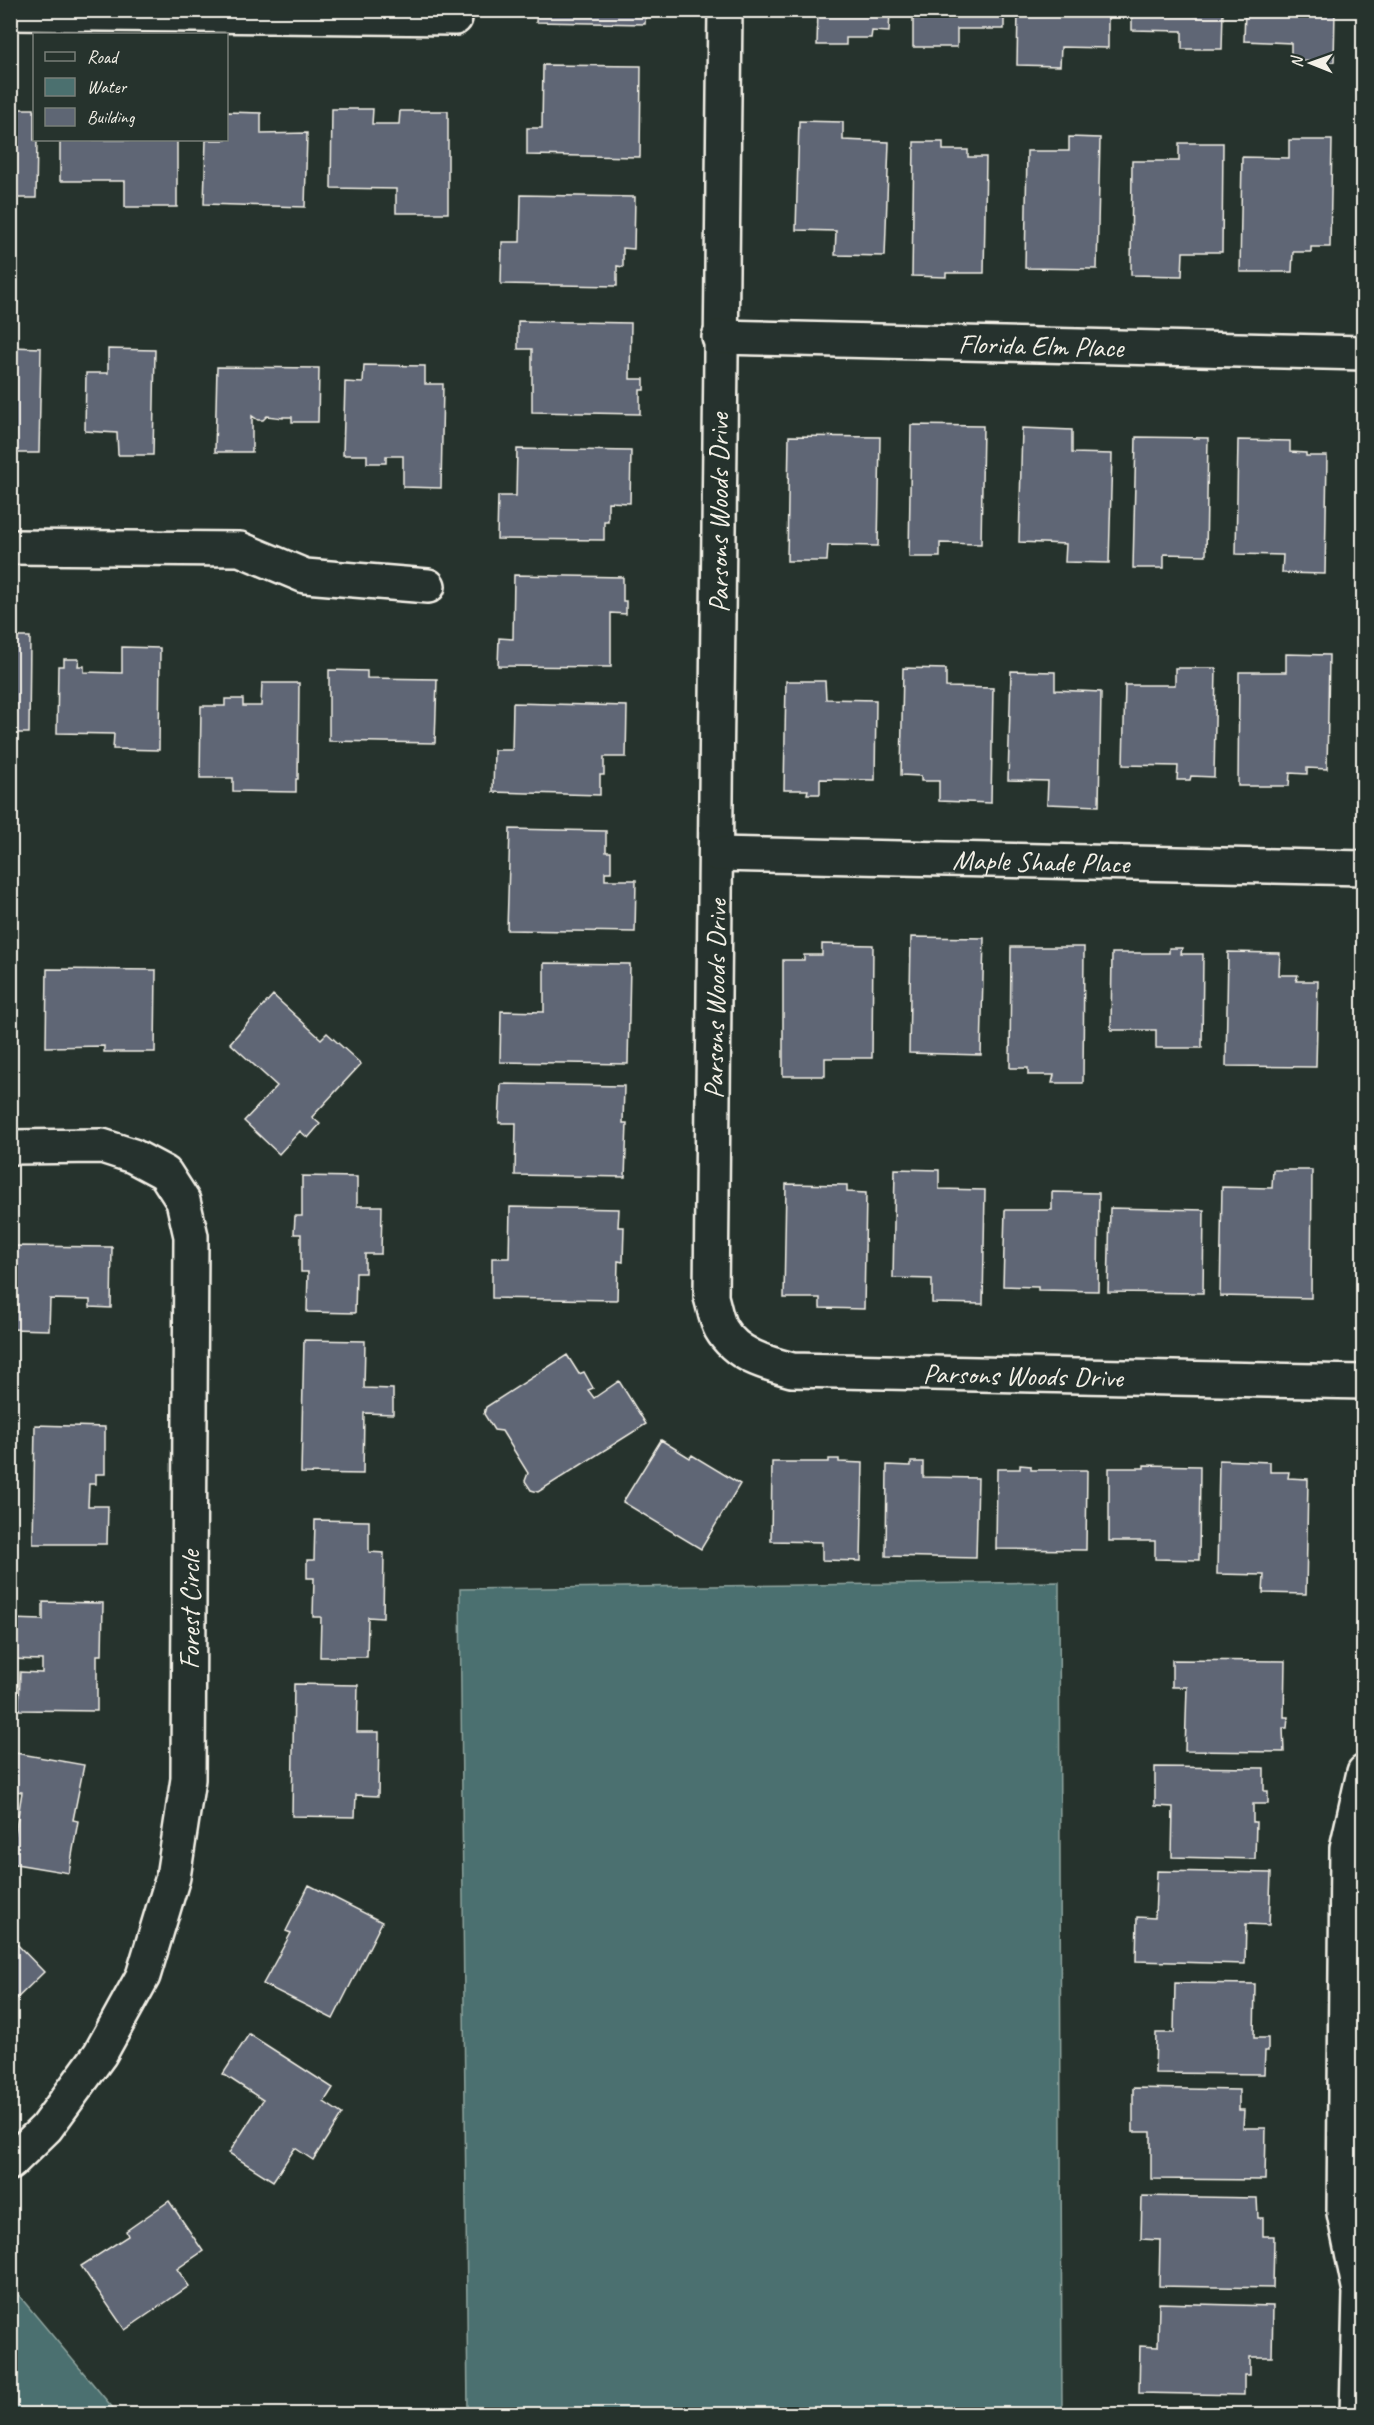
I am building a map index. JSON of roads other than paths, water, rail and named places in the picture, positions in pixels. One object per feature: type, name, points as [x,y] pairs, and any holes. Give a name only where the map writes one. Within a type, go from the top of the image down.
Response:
[{"type":"street","name":"Parsons Woods Drive","points":[[725,10],[719,337],[717,854],[711,1297],[720,1328],[738,1350],[763,1362],[792,1370],[1364,1382]]},
{"type":"street","points":[[10,13],[208,13],[455,18]]},
{"type":"street","name":"Florida Elm Place","points":[[719,337],[1364,353]]},
{"type":"street","points":[[10,547],[240,549],[305,576],[428,586]]},
{"type":"street","name":"Maple Shade Place","points":[[717,854],[1364,868]]},
{"type":"street","name":"Forest Circle","points":[[10,1147],[102,1146],[133,1156],[165,1173],[183,1201],[190,1236],[188,1779],[173,1877],[143,1976],[100,2054],[46,2128],[10,2163]]},
{"type":"street","points":[[1357,2415],[1360,2292],[1344,2213],[1347,1848],[1364,1772]]},
{"type":"water","points":[[1059,1582],[1062,2414],[468,2414],[460,1589]]},
{"type":"water","points":[[11,2286],[118,2414],[11,2414]]}]
